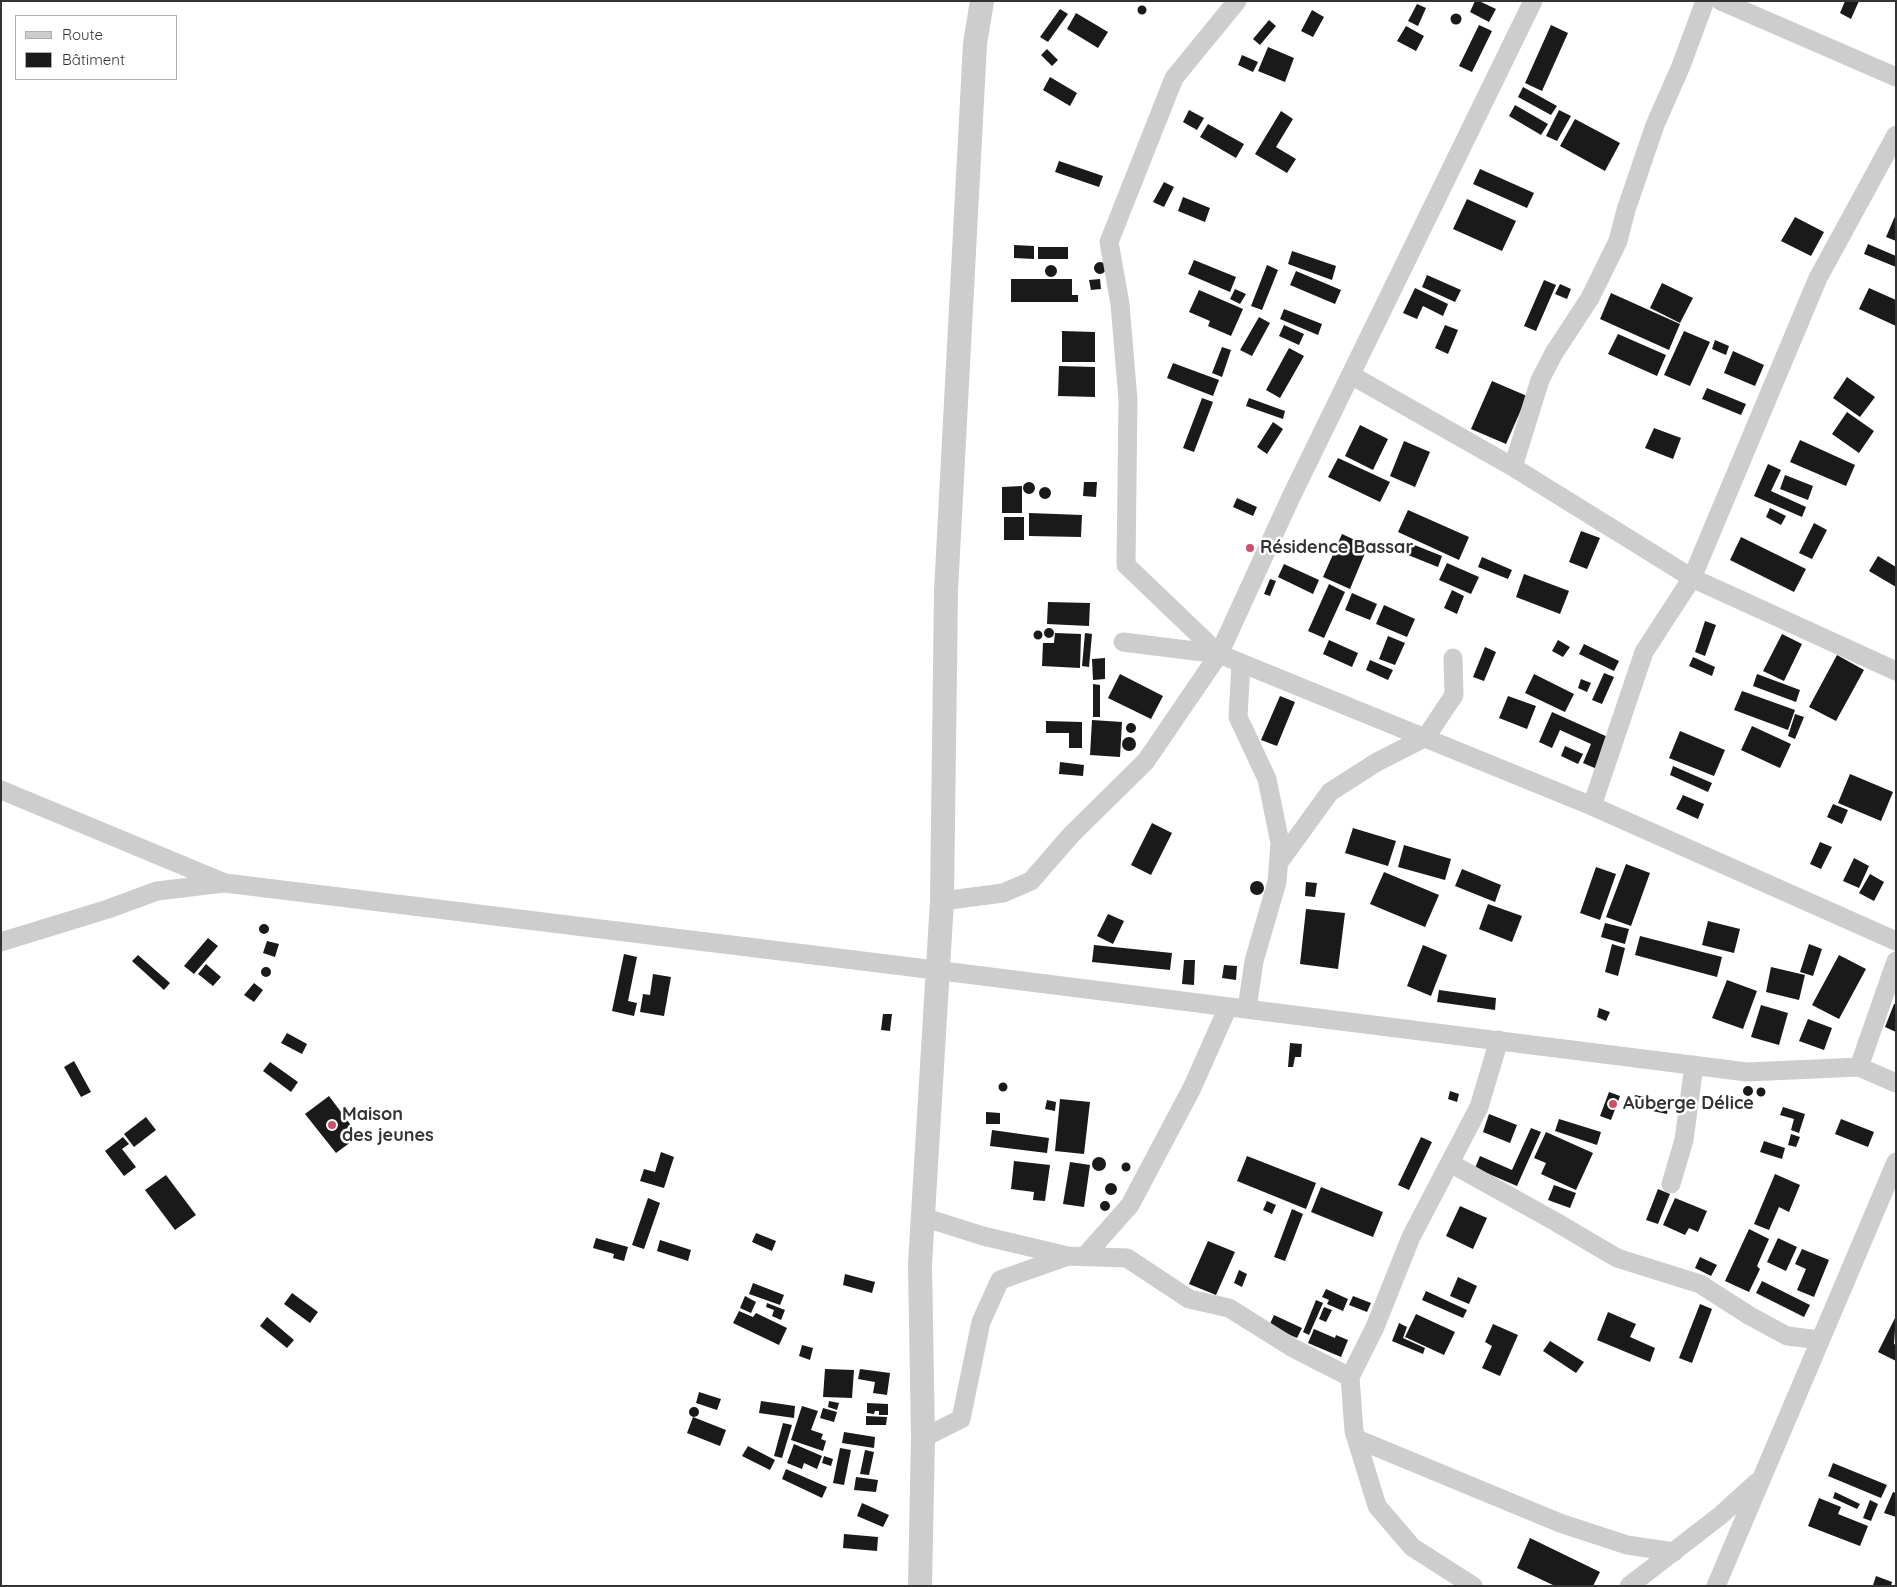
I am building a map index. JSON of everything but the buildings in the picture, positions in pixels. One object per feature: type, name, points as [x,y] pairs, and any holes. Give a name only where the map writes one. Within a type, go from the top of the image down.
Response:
[{"type":"street","points":[[920,1586],[924,1438],[920,1264],[942,901],[946,591],[975,44],[982,1]]},
{"type":"street","points":[[1219,654],[1126,566],[1128,400],[1120,304],[1109,242],[1174,78],[1237,1]]},
{"type":"street","points":[[942,901],[1003,893],[1032,881],[1071,835],[1146,761],[1219,654],[1351,374],[1533,1]]},
{"type":"street","points":[[1513,467],[1540,380],[1554,353],[1590,298],[1618,241],[1626,210],[1655,125],[1681,66],[1705,1]]},
{"type":"street","points":[[1721,1],[1896,77]]},
{"type":"street","points":[[1592,806],[1644,652],[1692,578],[1818,278],[1896,135]]},
{"type":"street","points":[[1351,374],[1513,467],[1692,578],[1896,671]]},
{"type":"street","points":[[1123,642],[1219,654],[1592,806],[1896,941]]},
{"type":"street","points":[[1279,862],[1330,792],[1377,762],[1426,737],[1454,695],[1453,658]]},
{"type":"street","points":[[1241,663],[1238,718],[1267,779],[1280,843],[1277,882],[1254,961],[1247,1009]]},
{"type":"street","points":[[1,790],[225,883]]},
{"type":"street","points":[[1,942],[108,909],[157,891],[225,883],[938,970],[1747,1072],[1858,1067],[1896,1083]]},
{"type":"street","points":[[1858,1067],[1896,961]]},
{"type":"street","points":[[924,1438],[961,1419],[981,1322],[1000,1280],[1076,1256],[1130,1205],[1192,1088],[1228,1007]]},
{"type":"street","points":[[1474,1586],[1412,1548],[1377,1506],[1354,1431],[1350,1377],[1375,1327],[1411,1237],[1479,1107],[1498,1040]]},
{"type":"street","points":[[1671,1184],[1684,1140],[1694,1065]]},
{"type":"street","points":[[1716,1586],[1896,1162]]},
{"type":"street","points":[[1450,1163],[1617,1258],[1700,1284],[1750,1316],[1787,1336],[1820,1340]]},
{"type":"street","points":[[922,1216],[983,1236],[1076,1256],[1127,1258],[1189,1299],[1228,1308],[1293,1348],[1350,1377]]},
{"type":"street","points":[[1357,1439],[1560,1523],[1627,1546],[1674,1552]]},
{"type":"street","points":[[1629,1586],[1721,1515],[1761,1478]]},
{"type":"place","name":"Résidence Bassar","points":[[1250,548]]},
{"type":"place","name":"Auberge Délice","points":[[1613,1104]]},
{"type":"place","name":"Maison des jeunes","points":[[332,1125]]}]
